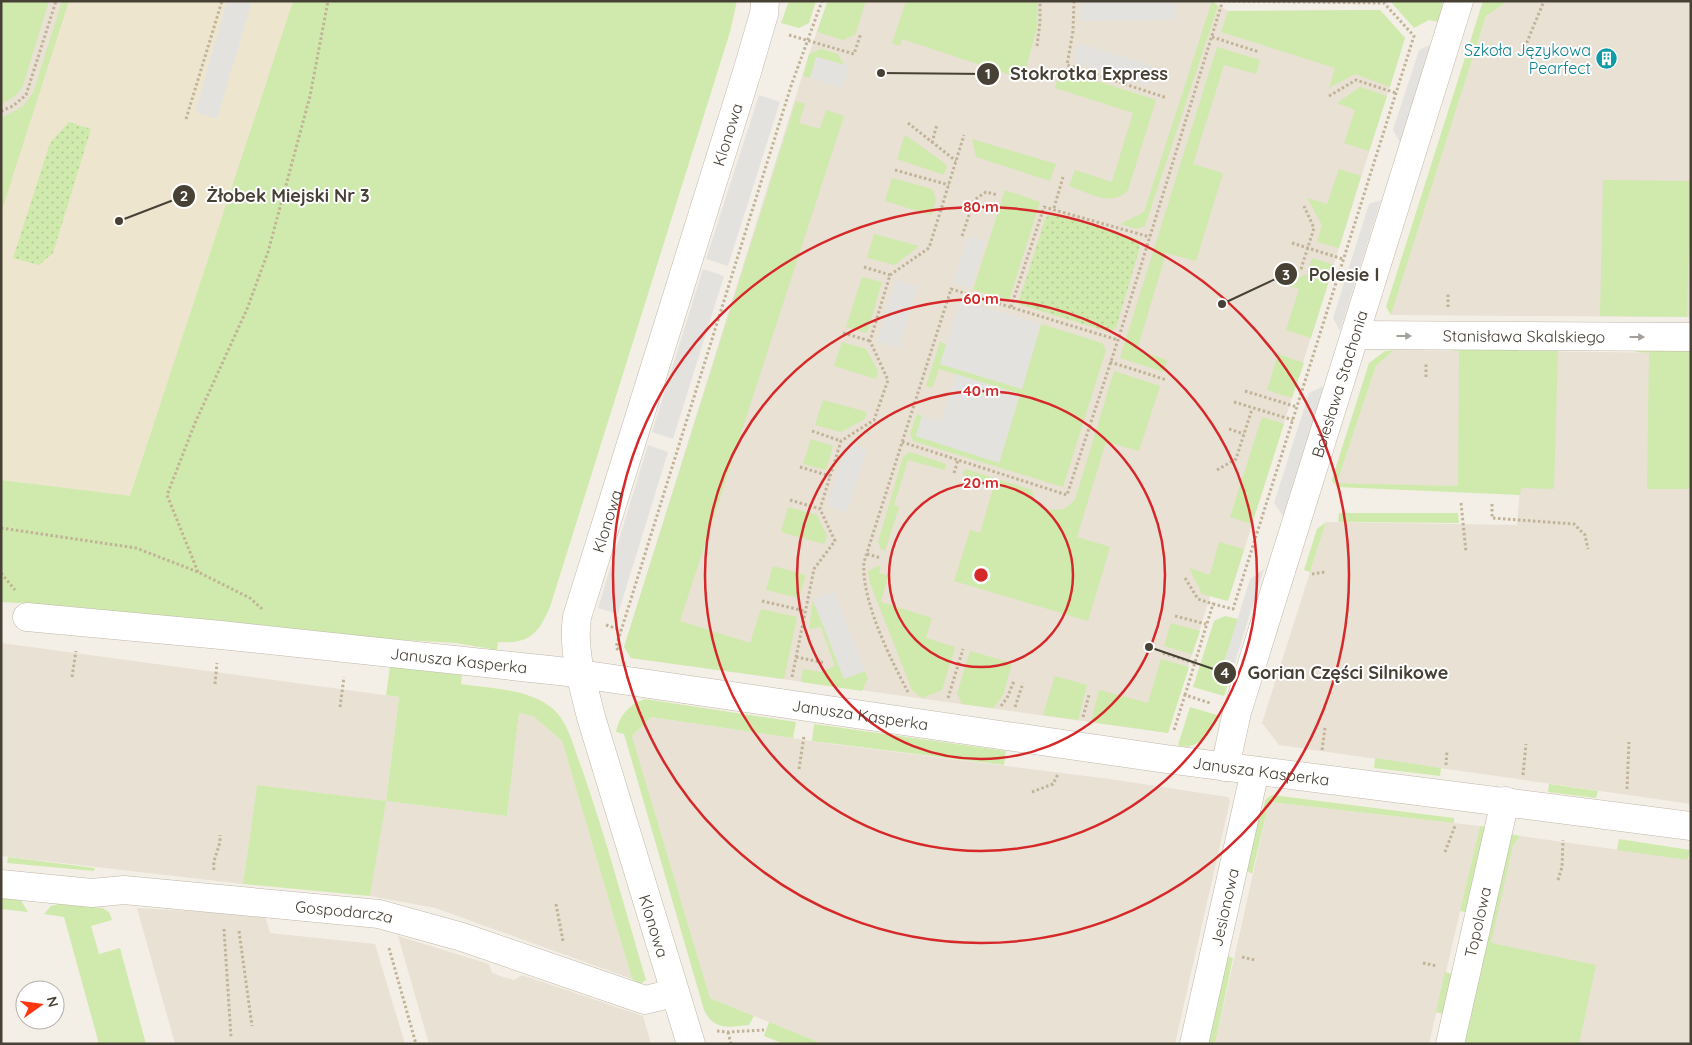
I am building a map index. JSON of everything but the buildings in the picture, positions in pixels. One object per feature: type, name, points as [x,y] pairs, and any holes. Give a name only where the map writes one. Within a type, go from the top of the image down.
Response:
[{"type":"street","name":"Klonowa","points":[[691,1044],[591,717],[581,675],[575,631],[577,616],[747,72],[764,14],[765,1]]},
{"type":"street","name":"Bolesława Stachonia","points":[[1225,767],[1237,712],[1459,1]]},
{"type":"street","name":"Stanisława Skalskiego","points":[[1356,335],[1691,337]]},
{"type":"street","name":"Janusza Kasperka","points":[[27,618],[458,660],[581,675],[1254,771],[1691,826]]},
{"type":"street","name":"Jesionowa","points":[[1194,1044],[1254,771]]},
{"type":"street","name":"Topolowa","points":[[1450,1044],[1504,801]]},
{"type":"street","name":"Gospodarcza","points":[[1,884],[92,893],[124,890],[379,914],[462,937],[646,1000],[674,993]]},
{"type":"path","points":[[1,111],[13,106],[26,95],[56,1]]},
{"type":"path","points":[[186,119],[222,1]]},
{"type":"path","points":[[198,572],[167,495],[195,423],[247,308],[268,252],[310,96],[328,1]]},
{"type":"path","points":[[622,654],[616,647],[806,40],[822,1]]},
{"type":"path","points":[[1037,46],[1040,1]]},
{"type":"path","points":[[1074,1],[1073,31],[1067,65],[1167,98]]},
{"type":"path","points":[[1527,53],[1527,42],[1544,1]]},
{"type":"path","points":[[902,442],[1066,495],[1118,340],[1212,37],[1221,2],[1384,3],[1414,36],[1233,609],[1198,599],[1185,578]]},
{"type":"path","points":[[806,40],[854,54],[861,33]]},
{"type":"path","points":[[1212,37],[1259,52]]},
{"type":"path","points":[[1330,96],[1356,80],[1396,93]]},
{"type":"path","points":[[908,123],[956,161]]},
{"type":"path","points":[[932,143],[937,124]]},
{"type":"path","points":[[791,680],[814,569],[835,541],[820,509],[841,440],[874,420],[888,380],[870,341],[890,275],[929,248],[964,136]]},
{"type":"path","points":[[895,170],[949,185]]},
{"type":"path","points":[[1054,208],[1063,177]]},
{"type":"path","points":[[962,236],[974,200],[986,192],[998,195]]},
{"type":"path","points":[[1283,278],[1301,269],[1314,228],[1304,206]]},
{"type":"path","points":[[1011,307],[1044,207],[1054,208],[1150,237]]},
{"type":"path","points":[[1292,244],[1343,259]]},
{"type":"path","points":[[864,267],[890,275]]},
{"type":"path","points":[[910,696],[870,607],[863,579],[867,554],[951,289],[1118,340]]},
{"type":"path","points":[[843,333],[870,341]]},
{"type":"path","points":[[1110,362],[1166,380]]},
{"type":"path","points":[[1245,391],[1297,407]]},
{"type":"path","points":[[1234,402],[1292,420]]},
{"type":"path","points":[[1217,470],[1236,460],[1252,408]]},
{"type":"path","points":[[1229,429],[1244,434]]},
{"type":"path","points":[[812,431],[841,440]]},
{"type":"path","points":[[954,473],[958,460]]},
{"type":"path","points":[[800,467],[830,476]]},
{"type":"path","points":[[790,500],[820,509]]},
{"type":"path","points":[[1461,503],[1466,552]]},
{"type":"path","points":[[1492,504],[1492,518],[1574,524],[1585,535],[1588,549]]},
{"type":"path","points":[[1,528],[136,548],[198,572],[250,598],[264,611]]},
{"type":"path","points":[[867,554],[881,558]]},
{"type":"path","points":[[762,601],[805,611]]},
{"type":"path","points":[[1174,731],[1213,604]]},
{"type":"path","points":[[1175,616],[1206,624]]},
{"type":"path","points":[[948,700],[962,649]]},
{"type":"path","points":[[1163,653],[1195,663]]},
{"type":"path","points":[[796,657],[825,663]]},
{"type":"path","points":[[997,710],[1008,698],[1014,681]]},
{"type":"path","points":[[1014,709],[1023,683]]},
{"type":"path","points":[[1083,719],[1089,695]]},
{"type":"path","points":[[1185,695],[1237,712]]},
{"type":"path","points":[[1321,756],[1326,728]]},
{"type":"path","points":[[1626,817],[1629,742]]},
{"type":"path","points":[[1032,792],[1052,784],[1060,766]]},
{"type":"path","points":[[1445,852],[1457,819]]},
{"type":"path","points":[[1558,880],[1562,867],[1564,834]]},
{"type":"path","points":[[220,835],[220,848],[213,862],[224,899],[252,1026]]},
{"type":"path","points":[[224,899],[231,1037]]},
{"type":"path","points":[[379,914],[416,1044]]},
{"type":"path","points":[[728,1032],[731,1044]]},
{"type":"shaded area","points":[[1,1],[69,1],[1,213]]},
{"type":"shaded area","points":[[69,1],[293,1],[130,497],[1,480],[1,213]]},
{"type":"shaded area","points":[[227,1],[252,1],[217,119],[195,112]]},
{"type":"shaded area","points":[[830,1],[1211,1],[1228,11],[1380,10],[1405,38],[1228,601],[1210,596],[1168,733],[631,658],[624,647],[809,54],[827,3]]},
{"type":"shaded area","points":[[1081,1],[1175,1],[1175,20],[1081,21]]},
{"type":"shaded area","points":[[1508,1],[1691,1],[1691,317],[1391,315],[1486,16]]},
{"type":"shaded area","points":[[1079,43],[1155,67],[1149,86],[1073,62]]},
{"type":"shaded area","points":[[1430,45],[1401,144],[1393,130],[1419,50]]},
{"type":"shaded area","points":[[816,57],[849,66],[843,88],[810,78]]},
{"type":"shaded area","points":[[759,95],[780,102],[728,266],[706,259]]},
{"type":"shaded area","points":[[1381,200],[1340,331],[1333,318],[1369,204]]},
{"type":"shaded area","points":[[968,236],[985,241],[971,288],[953,283]]},
{"type":"shaded area","points":[[703,269],[724,276],[673,439],[652,432]]},
{"type":"shaded area","points":[[896,280],[918,287],[899,348],[877,341]]},
{"type":"shaded area","points":[[960,300],[1041,324],[1022,389],[940,364]]},
{"type":"shaded area","points":[[1394,350],[1691,353],[1691,804],[1279,745],[1262,723],[1326,522],[1517,525],[1520,488],[1337,483],[1376,366]]},
{"type":"shaded area","points":[[956,374],[1020,394],[999,463],[916,436],[922,416],[941,421]]},
{"type":"shaded area","points":[[1324,386],[1283,516],[1274,503],[1309,393]]},
{"type":"shaded area","points":[[847,443],[867,449],[847,512],[827,506]]},
{"type":"shaded area","points":[[648,445],[668,452],[618,614],[598,608]]},
{"type":"shaded area","points":[[1264,569],[1231,675],[1224,663],[1250,579]]},
{"type":"shaded area","points":[[834,591],[865,671],[844,679],[813,600]]},
{"type":"shaded area","points":[[1,643],[399,697],[386,801],[507,816],[519,713],[533,716],[562,741],[632,979],[435,908],[370,896],[385,801],[257,785],[243,884],[1,856]]},
{"type":"shaded area","points":[[651,717],[832,744],[1110,779],[1228,797],[1230,801],[1175,1044],[823,1044],[710,998],[632,736]]},
{"type":"shaded area","points":[[1269,802],[1480,826],[1429,1044],[1215,1044]]},
{"type":"shaded area","points":[[1520,836],[1691,860],[1691,1044],[1467,1044],[1513,846]]},
{"type":"shaded area","points":[[137,908],[265,915],[270,933],[375,944],[405,1044],[175,1044]]},
{"type":"shaded area","points":[[398,936],[489,964],[492,973],[503,977],[514,980],[522,975],[643,1016],[651,1044],[429,1044]]},
{"type":"green space","points":[[1,1],[49,1],[22,88],[14,97],[1,104]]},
{"type":"green space","points":[[62,1],[69,1],[1,213],[1,118],[22,107],[33,93]]},
{"type":"green space","points":[[293,1],[737,1],[730,32],[550,607],[541,624],[532,635],[518,641],[498,642],[497,650],[456,643],[370,638],[66,606],[2,602],[1,609],[1,480],[130,496]]},
{"type":"green space","points":[[789,1],[816,1],[809,23],[799,28],[781,23]]},
{"type":"green space","points":[[830,1],[866,1],[855,35],[843,40],[817,32],[827,3]]},
{"type":"green space","points":[[906,1],[1038,1],[1037,28],[1023,79],[902,39],[900,46],[892,43]]},
{"type":"green space","points":[[1212,1],[1218,6],[1145,226],[1137,229],[1120,224],[1144,212]]},
{"type":"green space","points":[[1390,1],[1443,1],[1439,22],[1429,20],[1414,28]]},
{"type":"green space","points":[[1483,1],[1508,1],[1486,16],[1391,315],[1386,307]]},
{"type":"green space","points":[[1380,10],[1405,38],[1390,87],[1355,74],[1329,88],[1335,68],[1221,32],[1228,11]]},
{"type":"green space","points":[[1217,47],[1260,60],[1256,74],[1224,65],[1193,164],[1223,173],[1196,261],[1166,253],[1137,350],[1167,360],[1164,372],[1120,358]]},
{"type":"green space","points":[[821,49],[838,54],[844,65],[817,57],[810,78],[803,76],[809,54]]},
{"type":"green space","points":[[1060,69],[1156,100],[1128,190],[1115,198],[1092,195],[1069,186],[1075,170],[1112,182],[1133,113],[1055,88]]},
{"type":"green space","points":[[1360,87],[1387,96],[1369,151],[1344,143],[1355,110],[1337,103]]},
{"type":"green space","points":[[796,101],[805,104],[799,123],[820,129],[826,110],[844,116],[680,621],[750,643],[761,609],[797,617],[784,679],[631,658],[624,647]]},
{"type":"green space","points":[[69,122],[91,129],[53,253],[39,265],[13,258],[50,143]]},
{"type":"green space","points":[[905,135],[947,165],[944,175],[897,159]]},
{"type":"green space","points":[[972,139],[1056,164],[1050,181],[976,157]]},
{"type":"green space","points":[[1339,169],[1361,176],[1339,248],[1317,242],[1322,225],[1307,198],[1327,204]]},
{"type":"green space","points":[[892,178],[932,189],[936,200],[931,215],[885,201]]},
{"type":"green space","points":[[1603,180],[1691,181],[1687,317],[1600,316]]},
{"type":"green space","points":[[1005,190],[1040,202],[1009,300],[973,290]]},
{"type":"green space","points":[[1055,214],[1137,239],[1140,247],[1116,328],[1109,332],[1018,304],[1046,217]]},
{"type":"green space","points":[[874,234],[919,246],[895,265],[867,258]]},
{"type":"green space","points":[[1312,258],[1334,265],[1311,338],[1286,330],[1299,289],[1284,284],[1307,274]]},
{"type":"green space","points":[[862,277],[882,282],[867,333],[846,327]]},
{"type":"green space","points":[[1041,324],[1102,343],[1106,350],[1063,487],[913,441],[910,434],[917,414],[922,416],[916,436],[999,462],[1020,394],[939,369],[932,388],[926,386],[940,342],[947,344],[940,364],[1022,389]]},
{"type":"green space","points":[[842,342],[866,349],[878,371],[876,379],[834,366]]},
{"type":"green space","points":[[1451,345],[1518,348],[1518,351],[1558,351],[1554,489],[1521,488],[1520,495],[1337,487],[1332,481],[1333,476],[1369,363],[1385,351],[1394,350],[1376,366],[1337,483],[1458,486],[1459,351],[1451,351]]},
{"type":"green space","points":[[1691,347],[1691,489],[1647,489],[1649,353],[1636,352],[1636,349]]},
{"type":"green space","points":[[1278,354],[1304,363],[1292,398],[1267,390]]},
{"type":"green space","points":[[1114,371],[1160,386],[1139,451],[1106,442],[1077,537],[1110,547],[1088,621],[954,581],[970,530],[980,533],[994,485],[963,475],[965,469],[1032,490],[1035,502],[1046,510],[1064,509],[1075,500]]},
{"type":"green space","points":[[823,400],[867,412],[865,419],[841,432],[815,425]]},
{"type":"green space","points":[[1262,417],[1284,424],[1252,524],[1230,517]]},
{"type":"green space","points":[[811,439],[833,446],[826,470],[803,464]]},
{"type":"green space","points":[[910,452],[946,464],[945,470],[908,460],[894,505],[899,507],[885,551],[881,549],[878,542],[903,457]]},
{"type":"green space","points":[[788,507],[817,515],[827,536],[824,544],[781,532]]},
{"type":"green space","points":[[1339,513],[1458,513],[1459,523],[1338,522]]},
{"type":"green space","points":[[1326,522],[1310,572],[1304,570],[1317,529]]},
{"type":"green space","points":[[1219,542],[1244,549],[1228,601],[1202,594],[1189,568],[1210,575]]},
{"type":"green space","points":[[773,566],[806,575],[799,598],[766,590]]},
{"type":"green space","points":[[877,566],[881,567],[879,573],[888,576],[881,602],[932,618],[926,638],[955,647],[942,690],[922,698],[912,690],[870,583],[868,572]]},
{"type":"green space","points":[[813,600],[844,679],[865,671],[868,678],[862,691],[801,682],[803,669],[820,672],[835,666],[821,627],[809,629]]},
{"type":"green space","points":[[1225,616],[1238,619],[1224,663],[1231,675],[1224,696],[1193,687],[1214,621]]},
{"type":"green space","points":[[1171,623],[1200,631],[1192,654],[1164,646]]},
{"type":"green space","points":[[970,651],[1012,663],[1003,695],[993,708],[962,704],[957,694]]},
{"type":"green space","points":[[1161,659],[1189,667],[1168,733],[1091,722],[1099,690],[1148,703]]},
{"type":"green space","points":[[390,667],[462,675],[461,684],[520,693],[542,701],[558,714],[567,728],[591,795],[646,980],[640,984],[632,979],[562,741],[533,716],[519,713],[507,816],[386,801],[399,697],[386,695]]},
{"type":"green space","points":[[1055,676],[1087,685],[1078,720],[1043,715]]},
{"type":"green space","points":[[645,699],[796,722],[793,738],[651,717],[632,736],[710,998],[754,1016],[749,1025],[729,1027],[718,1025],[708,1017],[704,1010],[624,734],[616,732],[626,711],[634,704]]},
{"type":"green space","points":[[1190,707],[1220,716],[1213,728],[1203,739],[1191,746],[1185,747],[1178,745]]},
{"type":"green space","points":[[814,724],[1006,751],[1004,765],[812,741]]},
{"type":"green space","points":[[1375,758],[1441,768],[1440,776],[1374,768]]},
{"type":"green space","points":[[1549,784],[1598,791],[1596,798],[1548,792]]},
{"type":"green space","points":[[257,785],[386,801],[370,896],[243,884]]},
{"type":"green space","points":[[1272,795],[1454,818],[1454,823],[1269,802],[1252,874],[1246,870],[1258,815],[1261,815],[1266,799]]},
{"type":"green space","points":[[1480,826],[1486,827],[1470,913],[1460,911]]},
{"type":"green space","points":[[1510,834],[1520,836],[1513,846],[1491,943],[1596,965],[1579,1044],[1461,1044]]},
{"type":"green space","points":[[1619,839],[1690,850],[1688,860],[1617,850]]},
{"type":"green space","points":[[8,857],[95,868],[94,871],[7,863]]},
{"type":"green space","points":[[1,897],[20,899],[28,912],[1,909]]},
{"type":"green space","points":[[59,904],[102,908],[109,912],[112,920],[91,926],[99,954],[120,948],[146,1044],[99,1044],[64,917],[44,914],[51,906]]},
{"type":"green space","points":[[1227,956],[1233,958],[1215,1044],[1208,1044]]},
{"type":"green space","points":[[1445,972],[1455,975],[1446,1015],[1436,1012]]},
{"type":"green space","points":[[769,1022],[823,1044],[784,1044],[764,1036]]},
{"type":"place","name":"Szkoła Językowa Pearfect","points":[[1607,59]]},
{"type":"place","name":"Stokrotka Express","points":[[881,73]]},
{"type":"place","name":"Żłobek Miejski Nr 3","points":[[119,221]]},
{"type":"place","name":"Polesie I","points":[[1222,304]]},
{"type":"place","name":"Gorian Części Silnikowe","points":[[1149,647]]}]
